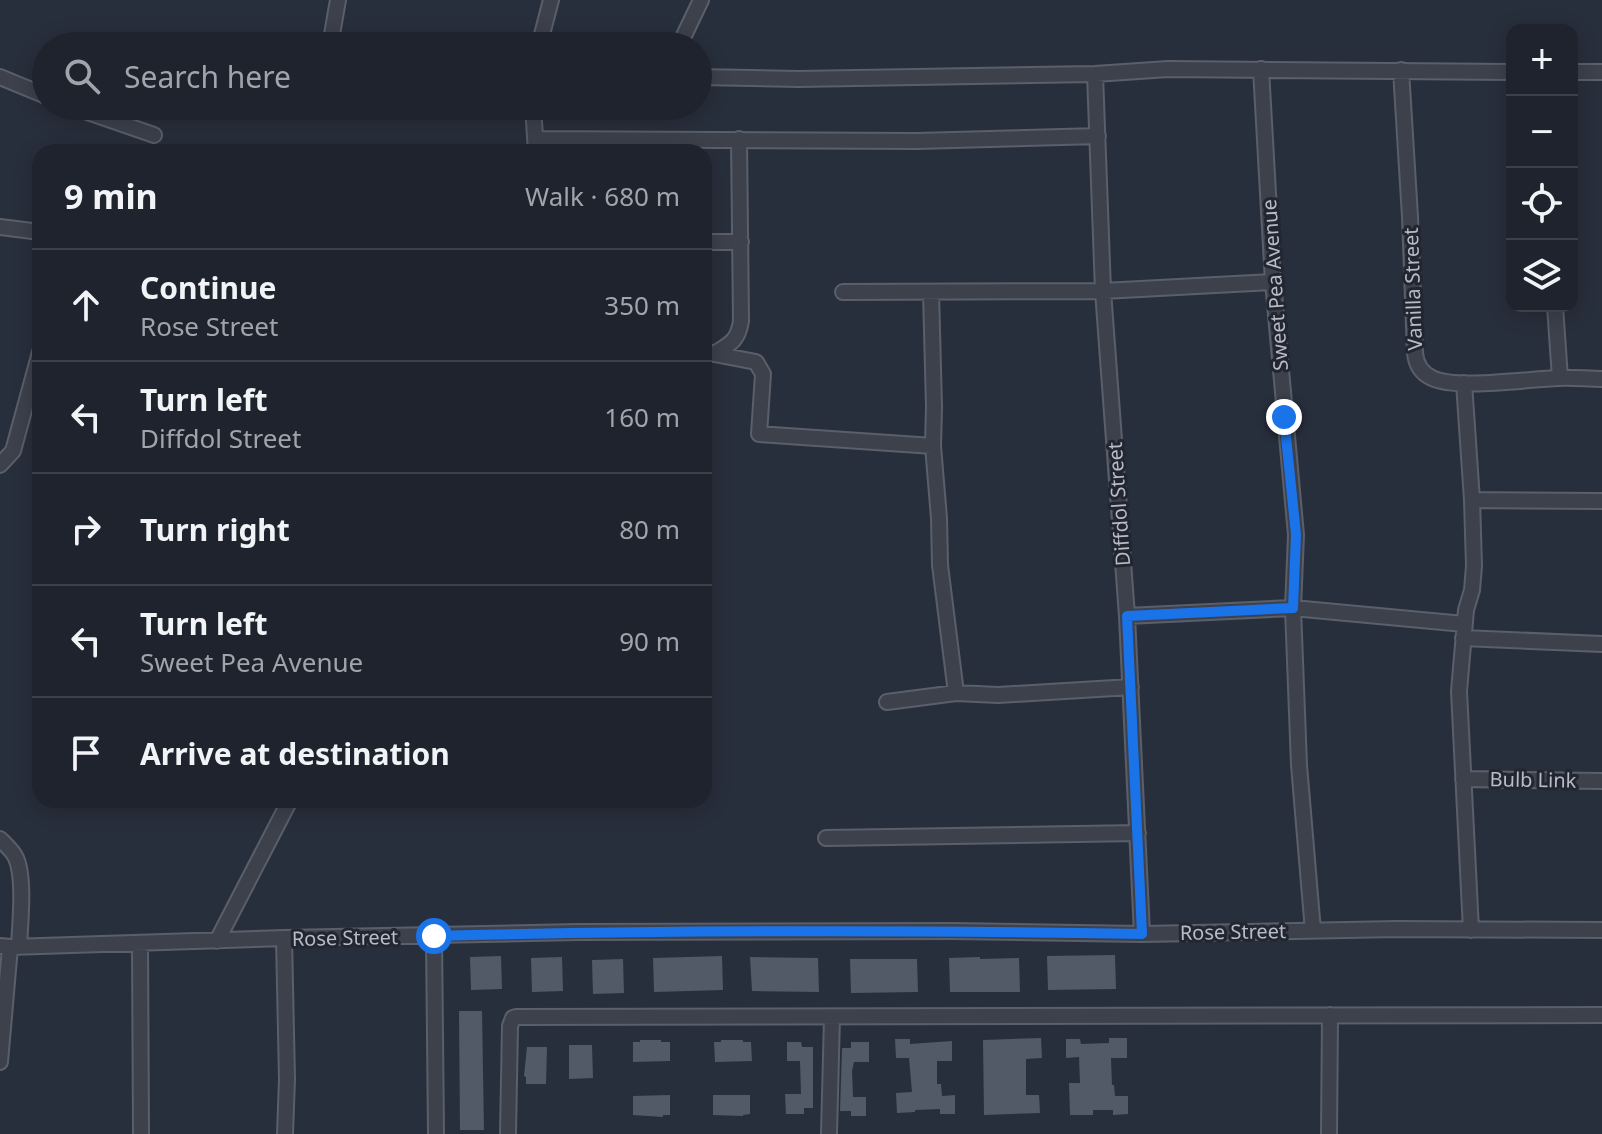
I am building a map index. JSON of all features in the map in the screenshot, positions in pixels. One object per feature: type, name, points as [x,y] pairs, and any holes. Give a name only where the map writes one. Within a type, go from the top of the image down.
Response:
[{"type":"street","points":[[332,32],[338,0]]},
{"type":"street","points":[[543,32],[551,0]]},
{"type":"street","points":[[686,32],[701,0]]},
{"type":"street","points":[[712,77],[798,79],[1095,74],[1168,69],[1506,72]]},
{"type":"street","name":"Sweet Pea Avenue","points":[[1261,69],[1273,282],[1296,535],[1293,608],[1299,765],[1313,931]]},
{"type":"street","name":"Vanilla Street","points":[[1401,70],[1416,360],[1420,368],[1441,381],[1464,383],[1602,379]]},
{"type":"street","points":[[1578,72],[1602,72]]},
{"type":"street","name":"Diffdol Street","points":[[1095,74],[1103,291],[1127,616],[1142,934]]},
{"type":"street","points":[[0,77],[32,90]]},
{"type":"street","points":[[111,120],[154,135]]},
{"type":"street","points":[[534,120],[536,144]]},
{"type":"street","points":[[570,144],[739,139],[917,141],[1098,136]]},
{"type":"street","points":[[712,352],[732,343],[739,333],[741,321],[739,139]]},
{"type":"street","points":[[0,227],[32,231]]},
{"type":"street","points":[[712,242],[741,242]]},
{"type":"street","points":[[843,292],[1103,291],[1273,282]]},
{"type":"street","points":[[931,292],[933,446],[940,565],[956,693]]},
{"type":"street","points":[[1555,312],[1560,378]]},
{"type":"street","points":[[712,354],[756,362],[763,374],[759,434],[933,446]]},
{"type":"street","points":[[0,465],[13,451],[32,381]]},
{"type":"street","points":[[1464,383],[1474,566],[1466,610],[1459,691],[1471,930]]},
{"type":"street","points":[[1472,500],[1602,501]]},
{"type":"street","points":[[1127,616],[1293,608],[1464,631],[1602,644]]},
{"type":"street","points":[[887,702],[956,693],[998,695],[1131,687]]},
{"type":"street","name":"Bulb Link","points":[[1463,779],[1602,781]]},
{"type":"street","points":[[217,941],[286,808]]},
{"type":"street","points":[[826,838],[1138,833]]},
{"type":"street","points":[[0,839],[17,860],[20,902],[10,947],[0,1062]]},
{"type":"street","name":"Rose Street","points":[[10,947],[579,932],[1142,934],[1602,930]]},
{"type":"street","points":[[434,936],[436,1134]]},
{"type":"street","points":[[284,938],[285,1134]]},
{"type":"street","points":[[140,944],[141,1134]]},
{"type":"street","points":[[1329,1134],[1330,1015]]},
{"type":"street","points":[[508,1134],[510,1026],[516,1017],[1602,1015]]},
{"type":"street","points":[[829,1134],[832,1017]]},
{"type":"building","points":[[1115,955],[1116,989],[1048,990],[1047,956]]},
{"type":"building","points":[[501,956],[502,989],[471,990],[470,957]]},
{"type":"building","points":[[722,956],[723,990],[654,992],[653,958]]},
{"type":"building","points":[[562,957],[563,991],[532,992],[531,958]]},
{"type":"building","points":[[750,957],[818,958],[819,992],[752,991]]},
{"type":"building","points":[[949,958],[1019,958],[1020,992],[950,992]]},
{"type":"building","points":[[623,959],[624,993],[593,994],[592,960]]},
{"type":"building","points":[[850,959],[917,959],[918,992],[851,993]]},
{"type":"building","points":[[459,1011],[482,1011],[484,1130],[460,1130]]},
{"type":"building","points":[[1041,1038],[1042,1058],[1026,1059],[1026,1095],[1039,1095],[1040,1113],[984,1115],[983,1040]]},
{"type":"building","points":[[1109,1038],[1127,1038],[1127,1058],[1111,1058],[1115,1096],[1128,1096],[1128,1114],[1113,1115],[1113,1110],[1093,1110],[1093,1115],[1070,1115],[1069,1083],[1080,1083],[1079,1057],[1066,1058],[1066,1039],[1080,1039],[1081,1044],[1109,1043]]},
{"type":"building","points":[[895,1039],[910,1039],[910,1044],[952,1041],[952,1061],[937,1061],[937,1084],[941,1084],[942,1096],[955,1095],[955,1114],[940,1114],[940,1109],[897,1113],[896,1093],[912,1092],[909,1058],[896,1058]]},
{"type":"building","points":[[633,1042],[670,1042],[670,1061],[633,1062]]},
{"type":"building","points":[[714,1042],[751,1042],[752,1061],[715,1062]]},
{"type":"building","points":[[787,1042],[801,1042],[802,1047],[813,1047],[813,1108],[804,1108],[804,1114],[786,1114],[785,1094],[801,1094],[800,1061],[787,1061]]},
{"type":"building","points":[[851,1042],[869,1042],[869,1062],[854,1062],[852,1071],[853,1097],[866,1097],[866,1116],[851,1116],[851,1111],[840,1111],[842,1048],[851,1048]]},
{"type":"building","points":[[569,1045],[592,1045],[593,1078],[569,1079]]},
{"type":"building","points":[[527,1047],[547,1047],[546,1084],[526,1084]]},
{"type":"building","points":[[670,1095],[670,1115],[633,1115],[633,1096]]},
{"type":"building","points":[[713,1095],[750,1095],[750,1114],[713,1115]]},
{"type":"route","points":[[434,936],[579,932],[1142,934],[1127,616],[1293,608],[1296,535],[1284,417]]}]
